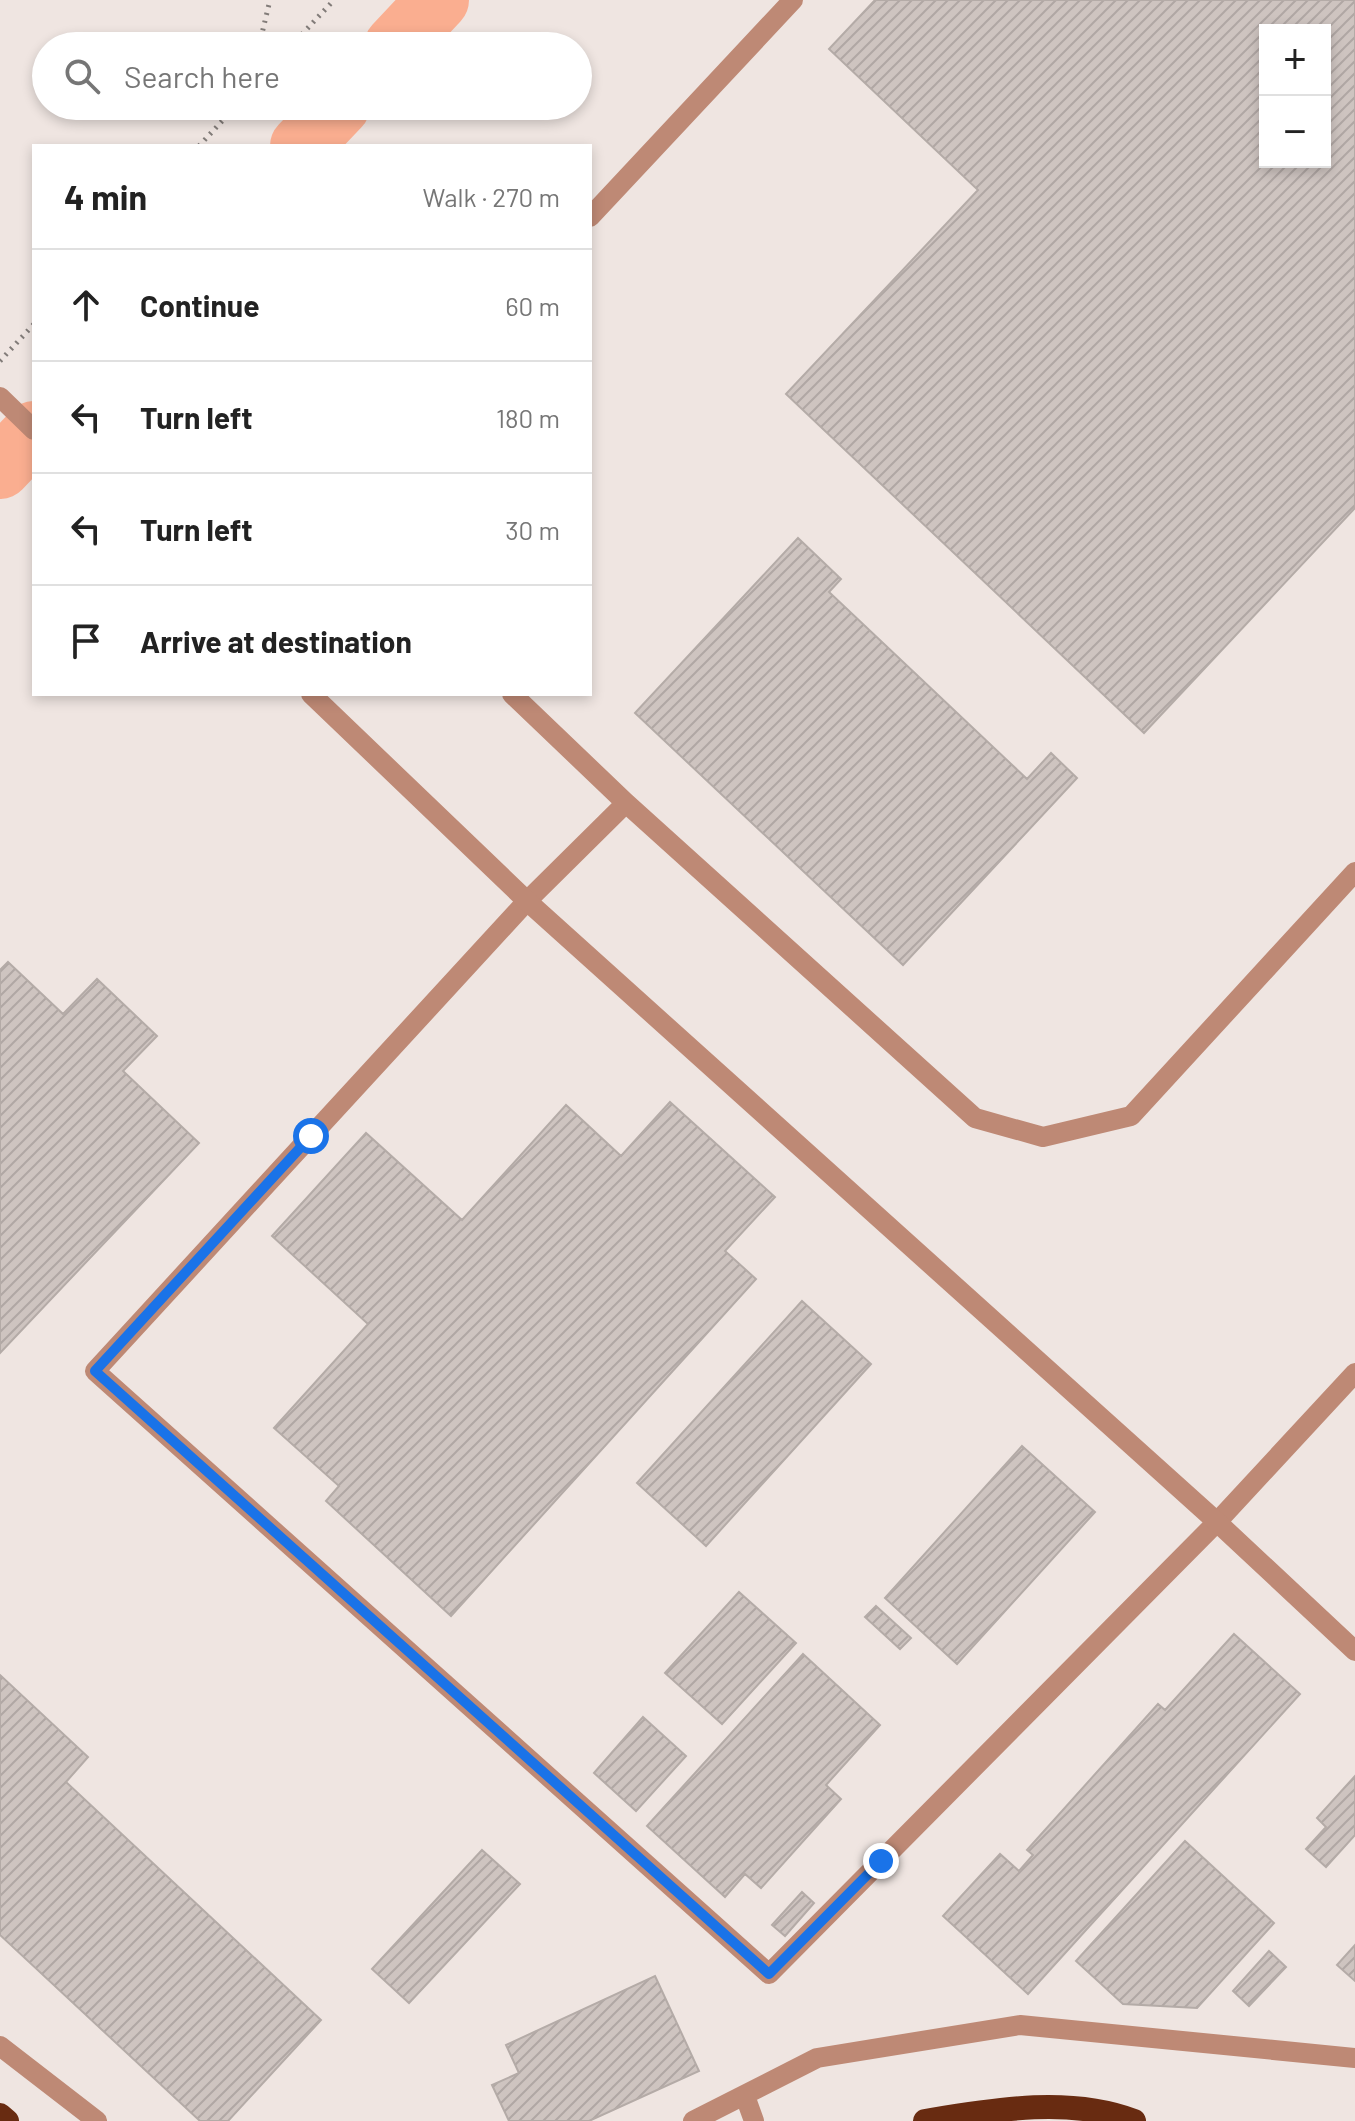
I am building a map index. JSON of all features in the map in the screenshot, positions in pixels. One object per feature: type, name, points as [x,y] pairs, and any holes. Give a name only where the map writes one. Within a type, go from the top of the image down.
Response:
[{"type":"highway","points":[[925,2121],[1029,2108],[1080,2109],[1117,2114],[1134,2121]]},
{"type":"highway","points":[[0,2115],[7,2121]]},
{"type":"street","points":[[592,215],[793,0]]},
{"type":"street","points":[[0,397],[32,428]]},
{"type":"street","points":[[313,696],[527,901],[1217,1522],[1355,1651]]},
{"type":"street","points":[[514,696],[626,803],[975,1118],[1043,1137],[1131,1116],[1355,872]]},
{"type":"street","points":[[626,803],[527,901],[95,1371],[769,1974],[1217,1522],[1355,1373]]},
{"type":"street","points":[[693,2121],[817,2058],[1020,2025],[1355,2058]]},
{"type":"street","points":[[0,2046],[97,2121]]},
{"type":"street","points":[[745,2096],[754,2121]]},
{"type":"path","points":[[262,32],[270,0]]},
{"type":"path","points":[[304,32],[334,0]]},
{"type":"path","points":[[201,144],[223,120]]},
{"type":"path","points":[[0,361],[32,326]]},
{"type":"building","points":[[875,0],[1355,0],[1355,508],[1144,733],[786,394],[978,190],[829,49]]},
{"type":"building","points":[[798,538],[841,579],[829,592],[1027,779],[1051,753],[1077,778],[903,965],[635,713]]},
{"type":"building","points":[[8,962],[63,1014],[97,979],[157,1036],[123,1071],[199,1143],[0,1353],[0,970]]},
{"type":"building","points":[[670,1102],[775,1197],[725,1251],[756,1279],[451,1616],[326,1501],[339,1486],[274,1428],[368,1324],[272,1236],[366,1133],[462,1220],[566,1105],[621,1156]]},
{"type":"building","points":[[802,1301],[871,1364],[706,1546],[637,1483]]},
{"type":"building","points":[[1022,1446],[1095,1512],[957,1664],[885,1598]]},
{"type":"building","points":[[739,1592],[796,1643],[722,1724],[665,1673]]},
{"type":"building","points":[[876,1606],[911,1638],[900,1649],[865,1617]]},
{"type":"building","points":[[1234,1634],[1300,1694],[1028,1994],[943,1916],[1000,1854],[1019,1871],[1033,1855],[1027,1850],[1158,1704],[1165,1710]]},
{"type":"building","points":[[803,1654],[880,1725],[826,1785],[841,1799],[761,1888],[745,1874],[725,1897],[647,1826]]},
{"type":"building","points":[[0,1675],[88,1757],[66,1782],[321,2020],[228,2121],[200,2121],[0,1935]]},
{"type":"building","points":[[643,1717],[686,1756],[636,1811],[594,1773]]},
{"type":"building","points":[[1355,1776],[1355,1835],[1326,1867],[1306,1849],[1326,1827],[1317,1818]]},
{"type":"building","points":[[1185,1841],[1274,1923],[1197,2008],[1123,2004],[1076,1961]]},
{"type":"building","points":[[482,1850],[520,1884],[409,2003],[372,1969]]},
{"type":"building","points":[[802,1892],[814,1903],[785,1936],[772,1925]]},
{"type":"building","points":[[1355,1945],[1355,1981],[1337,1965]]},
{"type":"building","points":[[1269,1951],[1286,1967],[1249,2006],[1233,1991]]},
{"type":"building","points":[[655,1976],[699,2071],[589,2121],[509,2121],[492,2085],[519,2073],[506,2045]]},
{"type":"waterway","points":[[408,32],[438,0]]},
{"type":"waterway","points":[[303,144],[326,120]]},
{"type":"waterway","points":[[0,468],[32,434]]},
{"type":"route","points":[[311,1136],[95,1371],[769,1974],[881,1861]]}]
